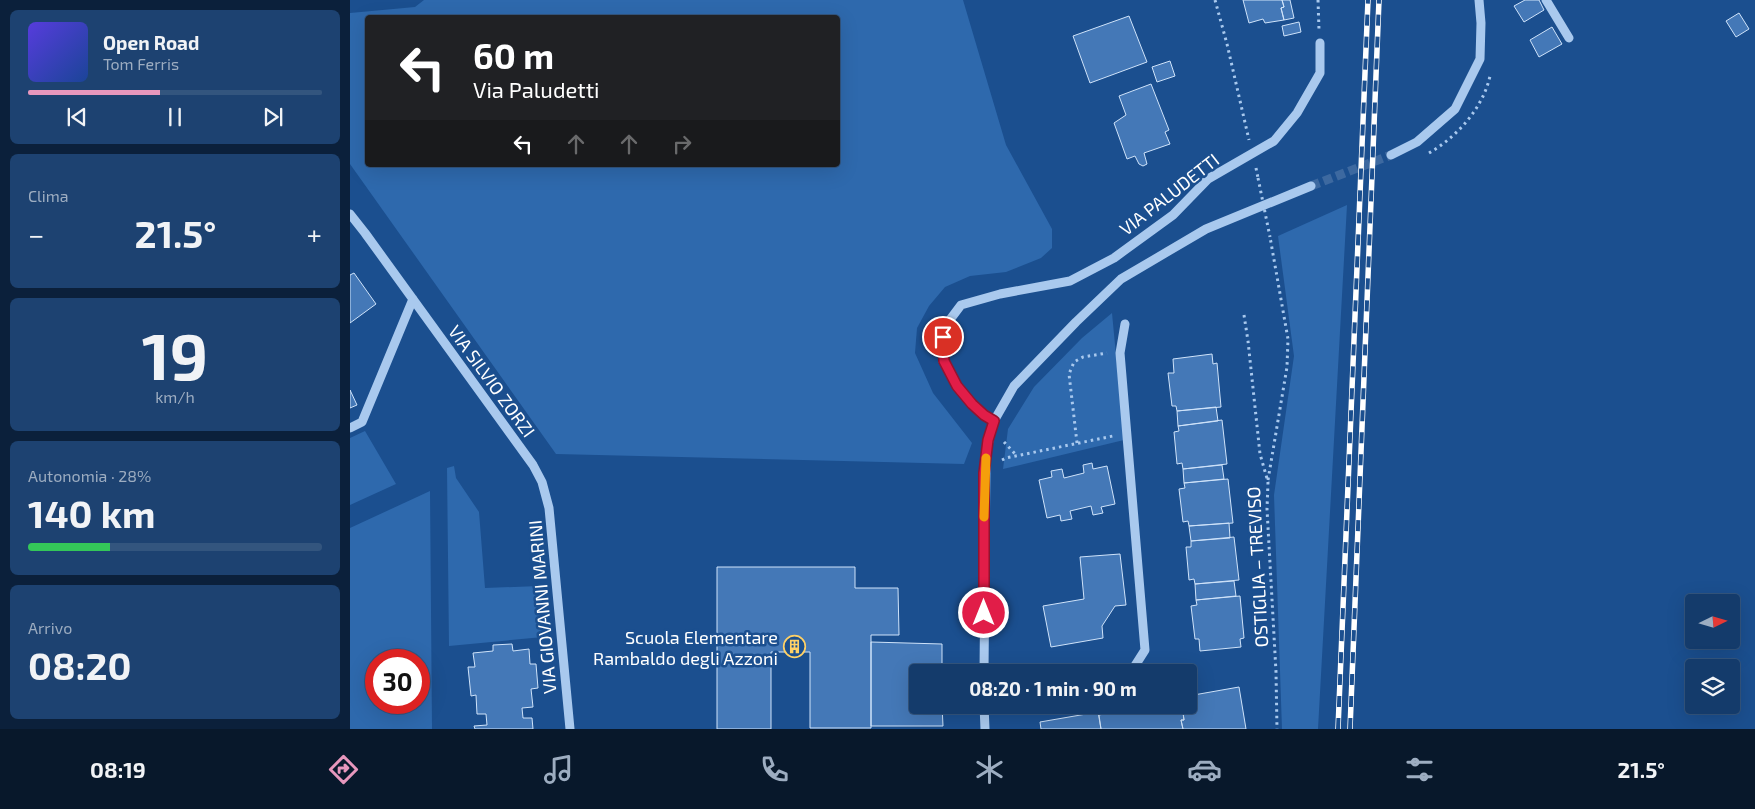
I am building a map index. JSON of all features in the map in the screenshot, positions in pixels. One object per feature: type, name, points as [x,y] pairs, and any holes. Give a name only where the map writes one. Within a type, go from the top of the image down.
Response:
[{"type":"street","points":[[1391,155],[1417,142],[1455,109],[1480,59],[1481,23],[1479,0]]},
{"type":"street","points":[[1546,0],[1569,38]]},
{"type":"street","name":"VIA PALUDETTI","points":[[994,421],[972,404],[957,386],[944,361],[943,337],[949,321],[961,305],[1000,294],[1070,281],[1114,258],[1173,215],[1208,179],[1274,141],[1297,113],[1320,73],[1320,43]]},
{"type":"street","points":[[984,664],[984,473],[988,440],[994,421],[1014,386],[1076,322],[1121,280],[1206,229],[1311,186]]},
{"type":"street","name":"VIA SILVIO ZORZI","points":[[350,214],[533,465],[542,482]]},
{"type":"street","points":[[350,428],[362,422],[413,299]]},
{"type":"street","points":[[1126,324],[1120,352],[1145,650],[1136,664]]},
{"type":"street","name":"VIA GIOVANNI MARINI","points":[[542,482],[549,508],[570,729]]},
{"type":"street","points":[[985,714],[986,729]]},
{"type":"path","points":[[1215,0],[1228,44],[1250,145]]},
{"type":"path","points":[[1318,0],[1320,43]]},
{"type":"path","points":[[1258,178],[1288,339],[1287,367],[1268,482]]},
{"type":"path","points":[[1260,218],[1269,215]]},
{"type":"path","name":"OSTIGLIA – TREVISO","points":[[1244,315],[1260,454],[1268,482],[1267,509],[1276,672],[1277,729]]},
{"type":"path","points":[[1077,443],[1069,374],[1074,362],[1083,357],[1098,353],[1120,352]]},
{"type":"path","points":[[1002,460],[1127,433]]},
{"type":"path","points":[[1005,435],[1004,443],[1017,456]]},
{"type":"shaded area","points":[[424,0],[963,0],[1006,145],[1052,229],[1052,248],[1041,258],[1006,272],[970,276],[945,287],[929,306],[917,328],[915,353],[933,393],[972,443],[964,464],[556,454],[350,164],[350,13],[415,7]]},
{"type":"shaded area","points":[[1347,205],[1318,729],[1282,729],[1274,495],[1294,356],[1278,236]]},
{"type":"shaded area","points":[[1112,313],[1124,440],[1003,469],[1008,429],[1034,387],[1082,338]]},
{"type":"shaded area","points":[[365,431],[396,484],[350,505],[350,438]]},
{"type":"shaded area","points":[[454,466],[456,478],[479,512],[485,588],[539,586],[543,637],[449,646],[447,468]]},
{"type":"shaded area","points":[[430,491],[432,729],[350,729],[350,528]]},
{"type":"building","points":[[1243,0],[1282,0],[1284,7],[1281,8],[1284,20],[1265,23],[1263,19],[1249,23]]},
{"type":"building","points":[[1282,0],[1290,0],[1294,18],[1284,20],[1281,8],[1284,7]]},
{"type":"building","points":[[1525,0],[1539,0],[1544,10],[1524,22],[1514,6]]},
{"type":"building","points":[[1739,13],[1749,29],[1736,37],[1726,21]]},
{"type":"building","points":[[1129,16],[1147,62],[1090,83],[1073,36]]},
{"type":"building","points":[[1299,22],[1301,32],[1284,36],[1282,26]]},
{"type":"building","points":[[1552,27],[1562,44],[1539,57],[1530,40]]},
{"type":"building","points":[[1170,61],[1175,76],[1157,82],[1152,67]]},
{"type":"building","points":[[1151,84],[1169,130],[1165,132],[1170,144],[1144,153],[1147,164],[1143,166],[1139,164],[1135,156],[1127,159],[1114,123],[1126,115],[1119,96]]},
{"type":"building","points":[[354,273],[376,304],[350,323],[350,275]]},
{"type":"building","points":[[1212,354],[1213,364],[1217,363],[1221,407],[1177,411],[1176,406],[1172,406],[1168,373],[1174,373],[1173,359]]},
{"type":"building","points":[[350,390],[357,405],[350,408]]},
{"type":"building","points":[[1216,407],[1218,421],[1178,426],[1177,411]]},
{"type":"building","points":[[1222,420],[1227,464],[1183,469],[1182,463],[1177,464],[1174,432],[1179,431],[1178,426]]},
{"type":"building","points":[[1092,463],[1093,469],[1107,466],[1115,504],[1101,507],[1103,513],[1093,515],[1091,506],[1070,511],[1072,519],[1061,521],[1060,515],[1047,518],[1039,480],[1052,477],[1051,471],[1062,469],[1064,478],[1084,473],[1083,465]]},
{"type":"building","points":[[1222,465],[1224,479],[1184,483],[1183,469]]},
{"type":"building","points":[[1228,479],[1233,523],[1189,526],[1188,521],[1183,522],[1179,489],[1185,488],[1184,483]]},
{"type":"building","points":[[1229,523],[1230,538],[1191,541],[1189,526]]},
{"type":"building","points":[[1234,537],[1239,580],[1195,584],[1194,579],[1189,580],[1186,547],[1191,547],[1191,541]]},
{"type":"building","points":[[1120,554],[1126,605],[1115,606],[1102,626],[1103,638],[1051,647],[1043,606],[1084,599],[1080,557]]},
{"type":"building","name":"Scuola Elementare Rambaldo degli Azzoni","points":[[717,567],[855,567],[855,588],[898,588],[899,635],[871,635],[871,728],[810,728],[810,652],[771,652],[771,729],[717,729]]},
{"type":"building","points":[[1234,581],[1236,596],[1196,600],[1195,584]]},
{"type":"building","points":[[1240,596],[1244,638],[1240,639],[1241,647],[1200,651],[1199,639],[1195,639],[1191,606],[1197,605],[1196,600]]},
{"type":"building","points":[[871,642],[942,644],[942,664],[909,664],[909,714],[942,714],[943,726],[871,726]]},
{"type":"building","points":[[512,644],[513,651],[529,649],[530,664],[536,664],[538,688],[531,689],[533,707],[522,708],[523,718],[532,718],[533,729],[475,729],[474,726],[487,725],[486,714],[477,714],[476,695],[471,696],[468,667],[475,667],[473,653],[493,651],[493,645]]},
{"type":"building","points":[[1239,687],[1246,729],[1183,729],[1181,720],[1184,720],[1183,714],[1197,714],[1197,694]]},
{"type":"building","points":[[1086,714],[1098,714],[1101,729],[1041,729],[1040,722]]},
{"type":"building","points":[[1183,714],[1184,720],[1181,720],[1183,729],[1101,729],[1099,715]]},
{"type":"tunnel","points":[[1311,186],[1391,155]]},
{"type":"railway","points":[[1338,729],[1368,0]]},
{"type":"railway","points":[[1350,729],[1379,0]]},
{"type":"slow traffic","points":[[984,517],[986,458]]},
{"type":"place","name":"Scuola Elementare Rambaldo degli Azzoni","points":[[794,647]]},
{"type":"route","points":[[943,337],[944,361],[957,386],[972,404],[994,421],[988,440],[984,473],[984,613]]}]
